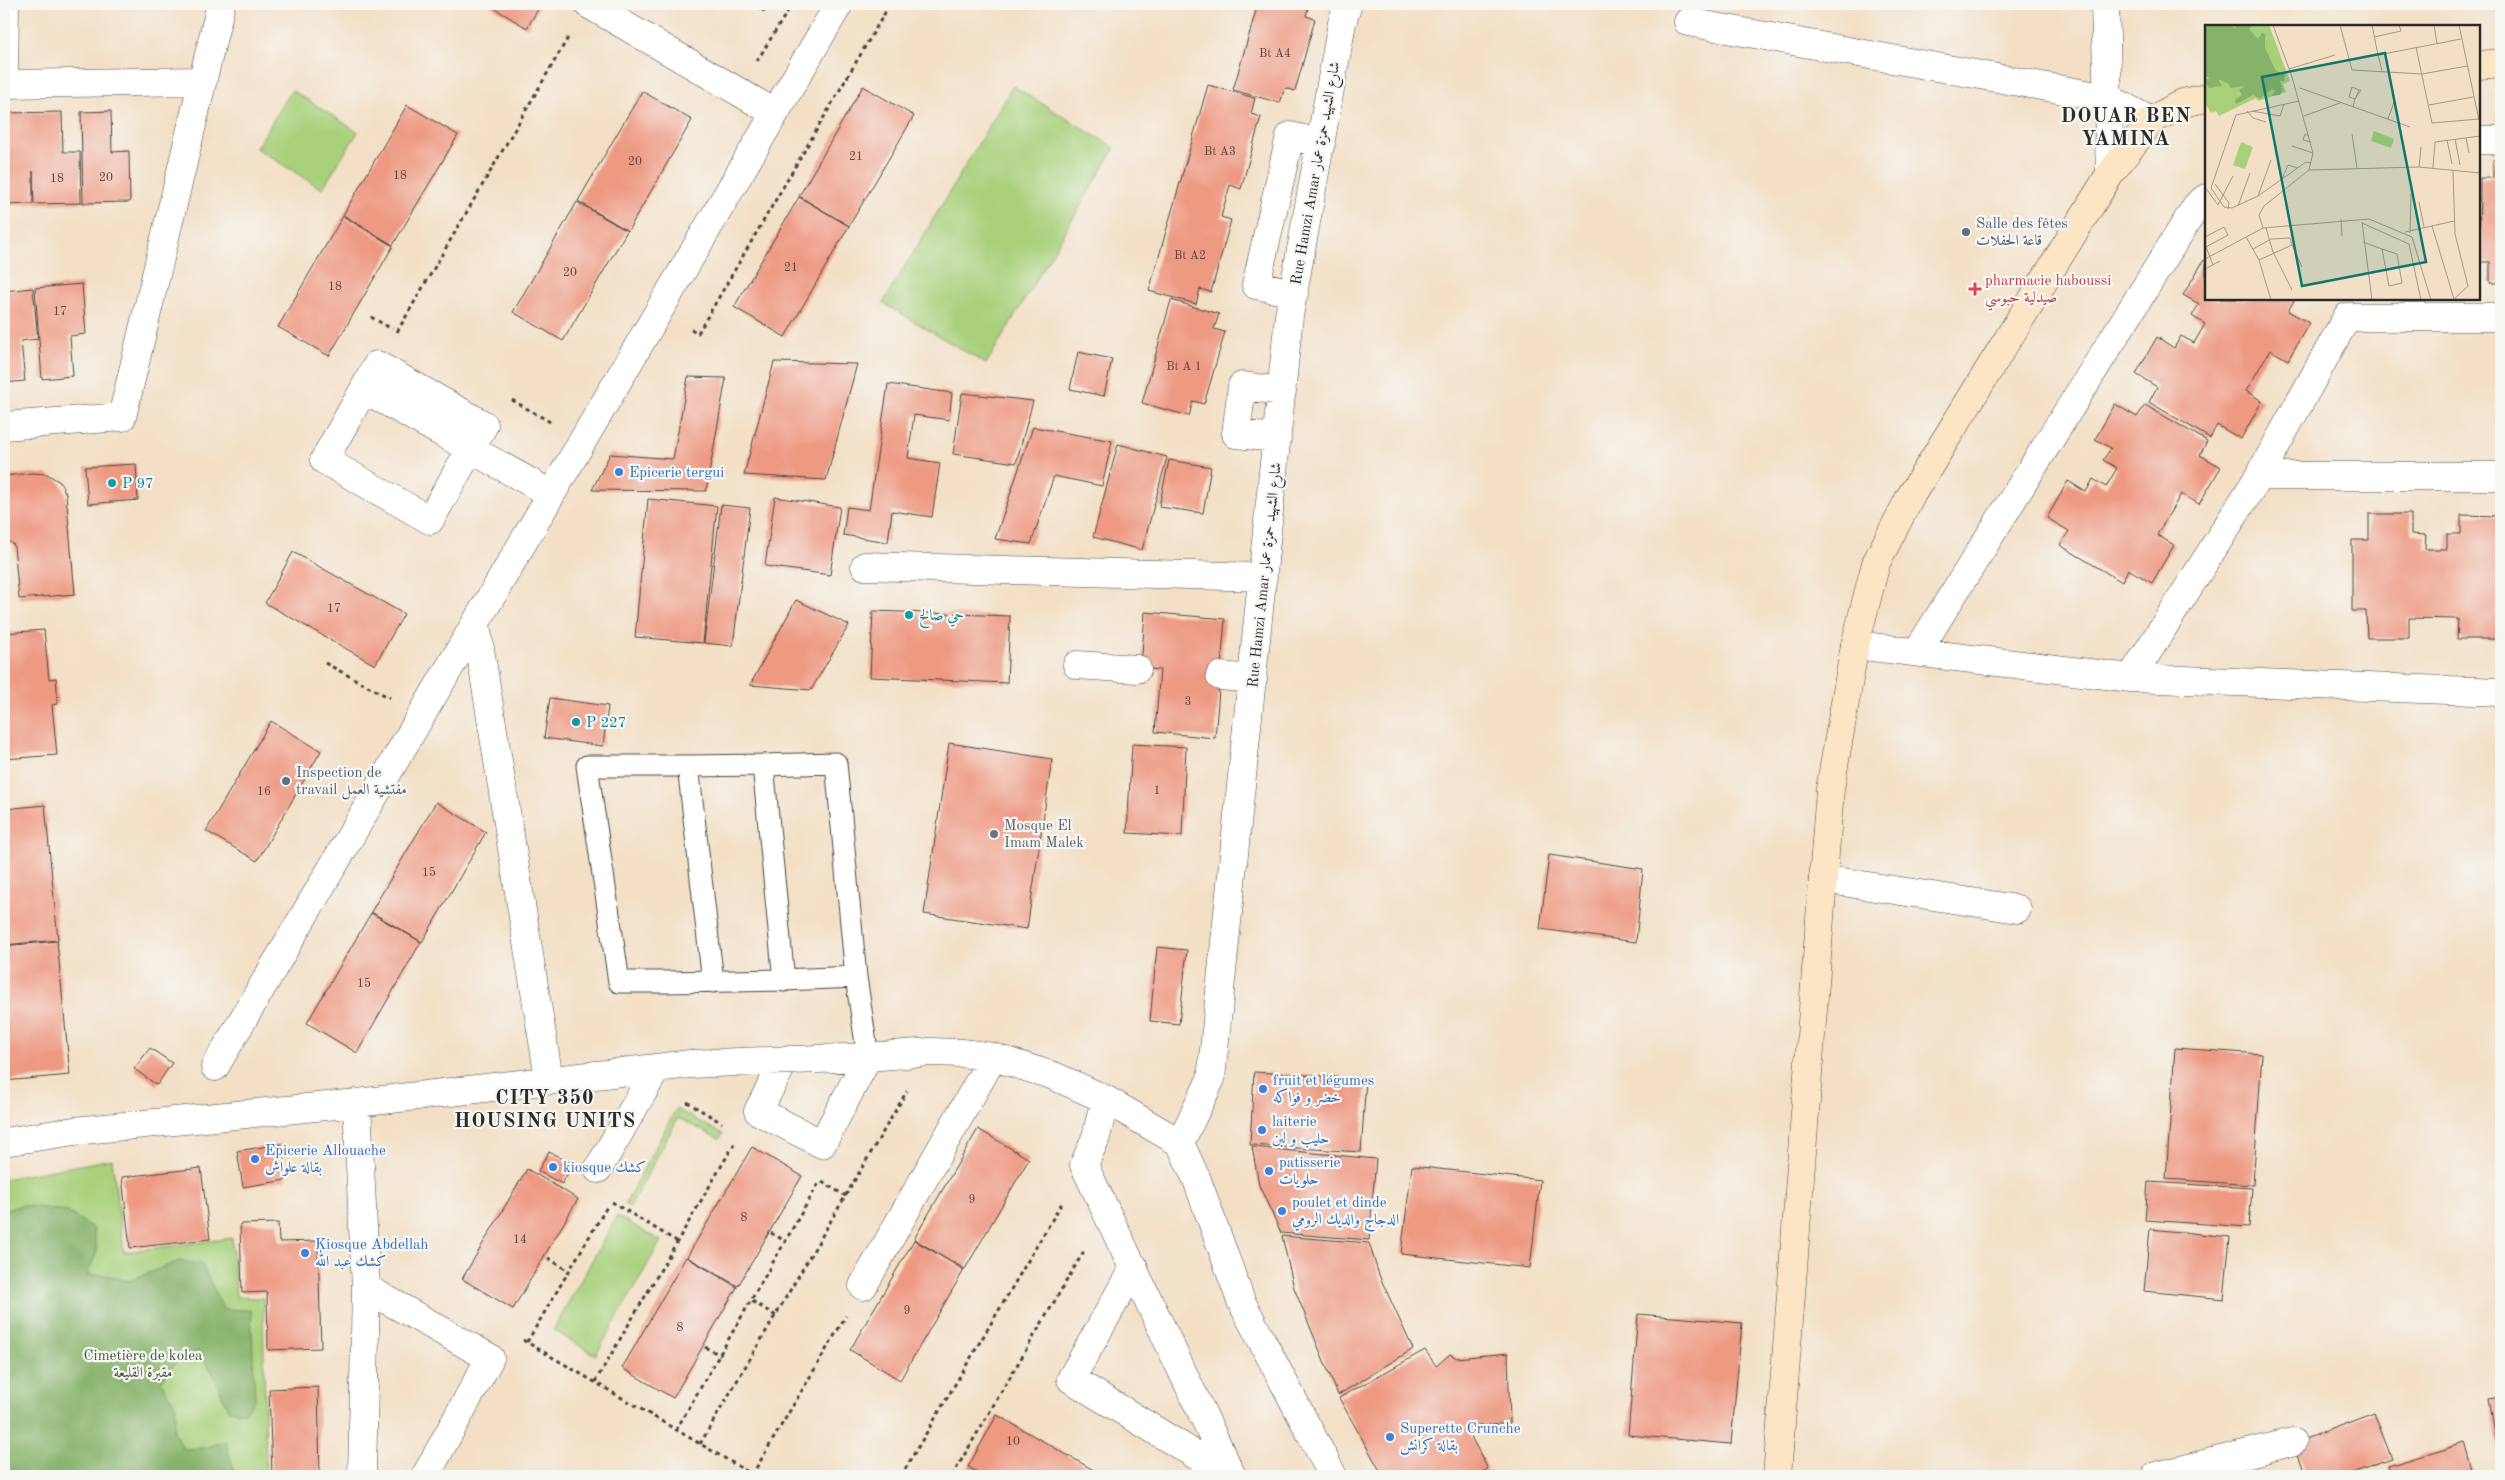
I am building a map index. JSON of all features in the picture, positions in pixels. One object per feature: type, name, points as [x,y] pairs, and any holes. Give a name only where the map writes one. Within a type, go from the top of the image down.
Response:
[{"type":"main road","points":[[2480,65],[2501,63]]},
{"type":"main road","points":[[1777,1476],[1830,788],[1855,645],[1876,563],[1910,497],[2110,174],[2151,122],[2183,103],[2205,98]]},
{"type":"street","points":[[5,4],[5,84],[201,82]]},
{"type":"street","points":[[4,426],[122,416],[221,4]]},
{"type":"street","points":[[588,4],[775,113]]},
{"type":"street","points":[[215,1067],[839,4]]},
{"type":"street","name":"Rue Hamzi Amar شارع الشهيد حمزة عمار","points":[[1180,1143],[1211,1079],[1277,438],[1294,293],[1342,23],[1348,4]]},
{"type":"street","points":[[2106,4],[2110,174]]},
{"type":"street","points":[[1688,22],[2108,98],[2151,122]]},
{"type":"street","points":[[1294,293],[1256,285],[1290,136],[1321,143]]},
{"type":"street","points":[[2480,140],[2501,140]]},
{"type":"street","points":[[1917,652],[2192,214],[2205,199]]},
{"type":"street","points":[[2131,678],[2259,476],[2347,317],[2501,317]]},
{"type":"street","points":[[1277,438],[1236,434],[1242,386],[1282,391]]},
{"type":"street","points":[[470,449],[430,520],[324,460],[364,389],[551,494]]},
{"type":"street","points":[[2259,476],[2501,476]]},
{"type":"street","points":[[865,566],[1263,577]]},
{"type":"street","points":[[476,624],[549,1079]]},
{"type":"street","points":[[1855,645],[2131,678],[2501,692]]},
{"type":"street","points":[[1077,664],[1137,669]]},
{"type":"street","points":[[1220,676],[1253,679]]},
{"type":"street","points":[[1823,879],[2017,909]]},
{"type":"street","points":[[4,1142],[74,1131],[357,1103],[549,1079],[657,1068],[930,1052],[962,1053],[993,1057],[1054,1076],[1106,1100],[1180,1143],[1197,1180],[1241,1301],[1333,1476]]},
{"type":"street","points":[[785,1060],[758,1111],[822,1144],[868,1057]]},
{"type":"street","points":[[863,1286],[993,1057]]},
{"type":"street","points":[[598,1169],[657,1068]]},
{"type":"street","points":[[1106,1100],[1096,1137],[1084,1165],[1134,1266],[1231,1476]]},
{"type":"street","points":[[357,1103],[366,1288],[362,1476]]},
{"type":"street","points":[[1134,1266],[1071,1379],[1231,1476]]},
{"type":"street","points":[[366,1288],[490,1358],[426,1475],[428,1476]]},
{"type":"street","points":[[2156,1476],[2292,1442]]},
{"type":"lane","points":[[856,977],[784,981],[619,982],[587,766],[836,763],[856,977],[868,1057]]},
{"type":"lane","points":[[763,765],[784,981]]},
{"type":"lane","points":[[688,766],[713,982]]},
{"type":"path","points":[[397,332],[588,4]]},
{"type":"path","points":[[738,92],[792,4]]},
{"type":"path","points":[[660,310],[698,333],[890,4]]},
{"type":"path","points":[[324,663],[422,715]]},
{"type":"path","points":[[700,1444],[930,1052]]},
{"type":"path","points":[[682,1099],[724,1124]]},
{"type":"path","points":[[595,1382],[740,1134]]},
{"type":"path","points":[[901,1476],[1084,1165]]},
{"type":"path","points":[[814,1177],[846,1196]]},
{"type":"path","points":[[676,1430],[822,1182]]},
{"type":"path","points":[[610,1201],[678,1242]]},
{"type":"path","points":[[952,1476],[1107,1212]]},
{"type":"path","points":[[771,1233],[787,1242]]},
{"type":"path","points":[[548,1258],[570,1271]]},
{"type":"path","points":[[519,1337],[753,1476],[863,1286]]},
{"type":"path","points":[[752,1301],[776,1316]]},
{"type":"path","points":[[706,1347],[720,1355]]},
{"type":"green space","points":[[1013,86],[1115,148],[986,364],[883,303]]},
{"type":"green space","points":[[292,90],[358,132],[322,189],[256,148]]},
{"type":"green space","points":[[676,1109],[723,1134],[719,1139],[678,1118],[630,1207],[625,1204]]},
{"type":"green space","name":"Cimetière de kolea مقبرة القليعة","points":[[112,1159],[124,1252],[232,1238],[236,1297],[263,1298],[266,1476],[4,1476],[4,1179]]},
{"type":"green space","name":"Cimetière de kolea مقبرة القليعة","points":[[23,1205],[66,1211],[93,1228],[97,1252],[87,1275],[107,1275],[128,1281],[179,1261],[202,1264],[223,1309],[251,1310],[255,1400],[244,1413],[228,1410],[214,1375],[198,1351],[178,1359],[161,1382],[176,1406],[174,1431],[183,1449],[204,1448],[226,1441],[235,1476],[4,1476],[4,1210]]},
{"type":"green space","points":[[617,1216],[661,1241],[596,1355],[553,1330]]},
{"type":"building","points":[[487,4],[541,4],[527,28]]},
{"type":"building","points":[[751,4],[769,4],[764,12]]},
{"type":"building","points":[[1258,4],[1309,4],[1306,16],[1315,19],[1295,91],[1285,88],[1280,103],[1233,90]]},
{"type":"building","points":[[1208,85],[1255,98],[1251,114],[1261,117],[1241,189],[1230,185],[1225,202],[1221,217],[1231,220],[1211,292],[1200,289],[1196,304],[1149,291]]},
{"type":"building","points":[[863,86],[914,116],[849,226],[799,196]]},
{"type":"building","points":[[642,91],[692,120],[628,231],[578,201]]},
{"type":"building","points":[[407,105],[458,135],[393,245],[343,215]]},
{"type":"building","points":[[111,111],[112,152],[129,151],[130,202],[83,203],[81,112]]},
{"type":"building","points":[[62,112],[63,152],[80,152],[81,203],[34,204],[33,171],[33,204],[4,205],[4,113]]},
{"type":"building","points":[[2493,160],[2501,160],[2501,283],[2490,283],[2490,262],[2480,262],[2480,178],[2493,178]]},
{"type":"building","points":[[799,197],[849,226],[785,337],[734,307]]},
{"type":"building","points":[[577,202],[627,231],[563,341],[513,312]]},
{"type":"building","points":[[343,216],[393,246],[329,356],[278,327]]},
{"type":"building","points":[[2204,260],[2205,300],[2294,300],[2288,311],[2309,323],[2288,360],[2270,350],[2246,391],[2262,401],[2241,439],[2217,425],[2210,438],[2149,402],[2157,387],[2136,374],[2157,337],[2174,348],[2181,336],[2194,343],[2205,324],[2192,316],[2199,304],[2183,295]]},
{"type":"building","points":[[82,284],[86,334],[70,336],[73,376],[42,379],[35,288]]},
{"type":"building","points":[[33,288],[38,339],[21,341],[25,381],[4,383],[4,291]]},
{"type":"building","points":[[1171,300],[1219,314],[1214,329],[1225,332],[1204,404],[1193,401],[1189,416],[1142,403]]},
{"type":"building","points":[[1078,352],[1112,359],[1104,396],[1070,389]]},
{"type":"building","points":[[774,362],[857,364],[826,480],[744,475]]},
{"type":"building","points":[[688,377],[726,378],[706,491],[592,490],[610,454],[673,459]]},
{"type":"building","points":[[888,384],[952,393],[949,420],[914,415],[908,458],[940,463],[932,517],[892,511],[888,542],[843,535],[847,507],[869,510]]},
{"type":"building","points":[[962,393],[1033,401],[1016,463],[953,454]]},
{"type":"building","points":[[2115,404],[2137,417],[2145,405],[2207,441],[2200,455],[2221,467],[2199,504],[2181,494],[2157,535],[2174,545],[2152,583],[2128,569],[2122,582],[2060,545],[2069,531],[2047,518],[2068,481],[2086,492],[2093,479],[2106,487],[2117,468],[2103,460],[2111,448],[2095,439]]},
{"type":"building","points":[[1033,427],[1112,441],[1102,486],[1054,476],[1031,544],[995,539]]},
{"type":"building","points":[[1118,444],[1167,457],[1142,550],[1093,537]]},
{"type":"building","points":[[1169,460],[1211,467],[1203,513],[1159,507]]},
{"type":"building","name":"P 97","points":[[136,464],[138,500],[88,504],[85,467]]},
{"type":"building","points":[[32,473],[47,474],[60,482],[66,494],[75,594],[19,599],[14,545],[4,538],[4,476]]},
{"type":"building","points":[[775,497],[840,507],[830,575],[765,566]]},
{"type":"building","points":[[648,499],[717,506],[703,643],[635,637]]},
{"type":"building","points":[[721,505],[750,508],[733,646],[704,643]]},
{"type":"building","points":[[2369,514],[2411,514],[2411,534],[2426,535],[2425,549],[2447,549],[2447,534],[2461,534],[2461,515],[2501,516],[2500,639],[2457,639],[2458,619],[2409,618],[2409,638],[2367,638],[2366,611],[2352,611],[2352,540],[2369,540]]},
{"type":"building","points":[[293,552],[404,614],[375,665],[265,603]]},
{"type":"building","points":[[796,600],[849,625],[811,690],[750,685]]},
{"type":"building","points":[[873,611],[1010,616],[1007,683],[870,677]]},
{"type":"building","points":[[1145,612],[1225,619],[1215,738],[1155,732],[1160,670],[1141,668]]},
{"type":"building","points":[[44,630],[49,679],[56,678],[58,704],[52,705],[57,755],[4,759],[4,633]]},
{"type":"building","name":"P 227","points":[[550,698],[608,706],[603,746],[544,738]]},
{"type":"building","points":[[271,721],[321,751],[257,861],[206,831]]},
{"type":"building","points":[[949,743],[1052,759],[1027,929],[924,914]]},
{"type":"building","points":[[1132,744],[1186,747],[1182,836],[1127,833]]},
{"type":"building","points":[[436,802],[486,832],[422,942],[371,912]]},
{"type":"building","points":[[45,805],[58,940],[4,945],[4,809]]},
{"type":"building","points":[[1549,855],[1643,869],[1636,942],[1540,929]]},
{"type":"building","points":[[371,913],[421,942],[357,1053],[307,1023]]},
{"type":"building","points":[[57,941],[70,1075],[4,1081],[4,946]]},
{"type":"building","points":[[1157,947],[1187,950],[1179,1024],[1150,1021]]},
{"type":"building","points":[[150,1048],[172,1063],[157,1085],[134,1069]]},
{"type":"building","points":[[2175,1048],[2262,1054],[2253,1185],[2166,1179]]},
{"type":"building","points":[[1254,1072],[1366,1079],[1361,1152],[1250,1145]]},
{"type":"building","points":[[978,1129],[1029,1159],[965,1269],[914,1239]]},
{"type":"building","points":[[281,1144],[286,1180],[243,1187],[237,1151]]},
{"type":"building","points":[[752,1147],[802,1176],[738,1286],[687,1257]]},
{"type":"building","points":[[1252,1147],[1376,1159],[1369,1240],[1281,1233],[1259,1185]]},
{"type":"building","points":[[549,1152],[573,1164],[562,1184],[538,1171]]},
{"type":"building","points":[[1412,1166],[1540,1180],[1530,1268],[1401,1254]]},
{"type":"building","points":[[201,1168],[210,1239],[130,1248],[122,1177]]},
{"type":"building","points":[[527,1169],[578,1199],[513,1309],[462,1279]]},
{"type":"building","points":[[2148,1182],[2252,1188],[2249,1227],[2145,1220]]},
{"type":"building","points":[[278,1223],[279,1242],[318,1241],[321,1348],[268,1350],[267,1292],[242,1293],[240,1224]]},
{"type":"building","points":[[2150,1229],[2230,1237],[2224,1299],[2144,1291]]},
{"type":"building","points":[[1282,1236],[1369,1243],[1379,1275],[1413,1349],[1338,1395],[1294,1288]]},
{"type":"building","points":[[914,1240],[964,1270],[900,1380],[850,1350]]},
{"type":"building","points":[[686,1257],[737,1287],[673,1398],[622,1368]]},
{"type":"building","points":[[1638,1314],[1742,1323],[1731,1444],[1628,1435]]},
{"type":"building","points":[[1425,1350],[1436,1366],[1450,1354],[1457,1358],[1508,1353],[1510,1423],[1466,1427],[1488,1469],[1475,1476],[1383,1476],[1339,1398]]},
{"type":"building","points":[[318,1387],[320,1476],[272,1476],[269,1389]]},
{"type":"building","points":[[2501,1397],[2501,1460],[2500,1460],[2490,1399]]},
{"type":"building","points":[[2374,1413],[2392,1459],[2345,1476],[2306,1476],[2294,1443]]},
{"type":"building","points":[[997,1415],[1104,1476],[985,1476],[968,1467]]},
{"type":"building","points":[[2465,1443],[2474,1476],[2391,1476],[2388,1466]]},
{"type":"building","points":[[1490,1471],[1492,1476],[1481,1476]]},
{"type":"place","name":"Salle des fêtes قاعة الحفلات","points":[[1966,232]]},
{"type":"place","name":"pharmacie haboussi صيدلية حبوسي","points":[[1975,289]]},
{"type":"place","name":"Epicerie tergui","points":[[619,472]]},
{"type":"place","name":"P 97","points":[[112,483]]},
{"type":"place","name":"حي صالح","points":[[909,615]]},
{"type":"place","name":"P 227","points":[[576,722]]},
{"type":"place","name":"Inspection de travail مفتشية العمل","points":[[286,781]]},
{"type":"place","name":"Mosque El Imam Malek","points":[[994,834]]},
{"type":"place","name":"fruit et légumes خضر و فواكه","points":[[1263,1089]]},
{"type":"place","name":"laiterie حليب و لبن","points":[[1262,1130]]},
{"type":"place","name":"Epicerie Allouache بقالة علواش","points":[[255,1159]]},
{"type":"place","name":"kiosque كشك","points":[[553,1167]]},
{"type":"place","name":"patisserie حلويات","points":[[1269,1171]]},
{"type":"place","name":"poulet et dinde الدجاج والديك الرومي","points":[[1282,1211]]},
{"type":"place","name":"Kiosque Abdellah كشك عبد الله","points":[[305,1253]]},
{"type":"place","name":"Superette Crunche بقالة كرانش","points":[[1390,1437]]},
{"type":"district","name":"DOUAR BEN YAMINA","points":[[2126,126]]},
{"type":"district","name":"CITY 350 HOUSING UNITS","points":[[545,1108]]}]
